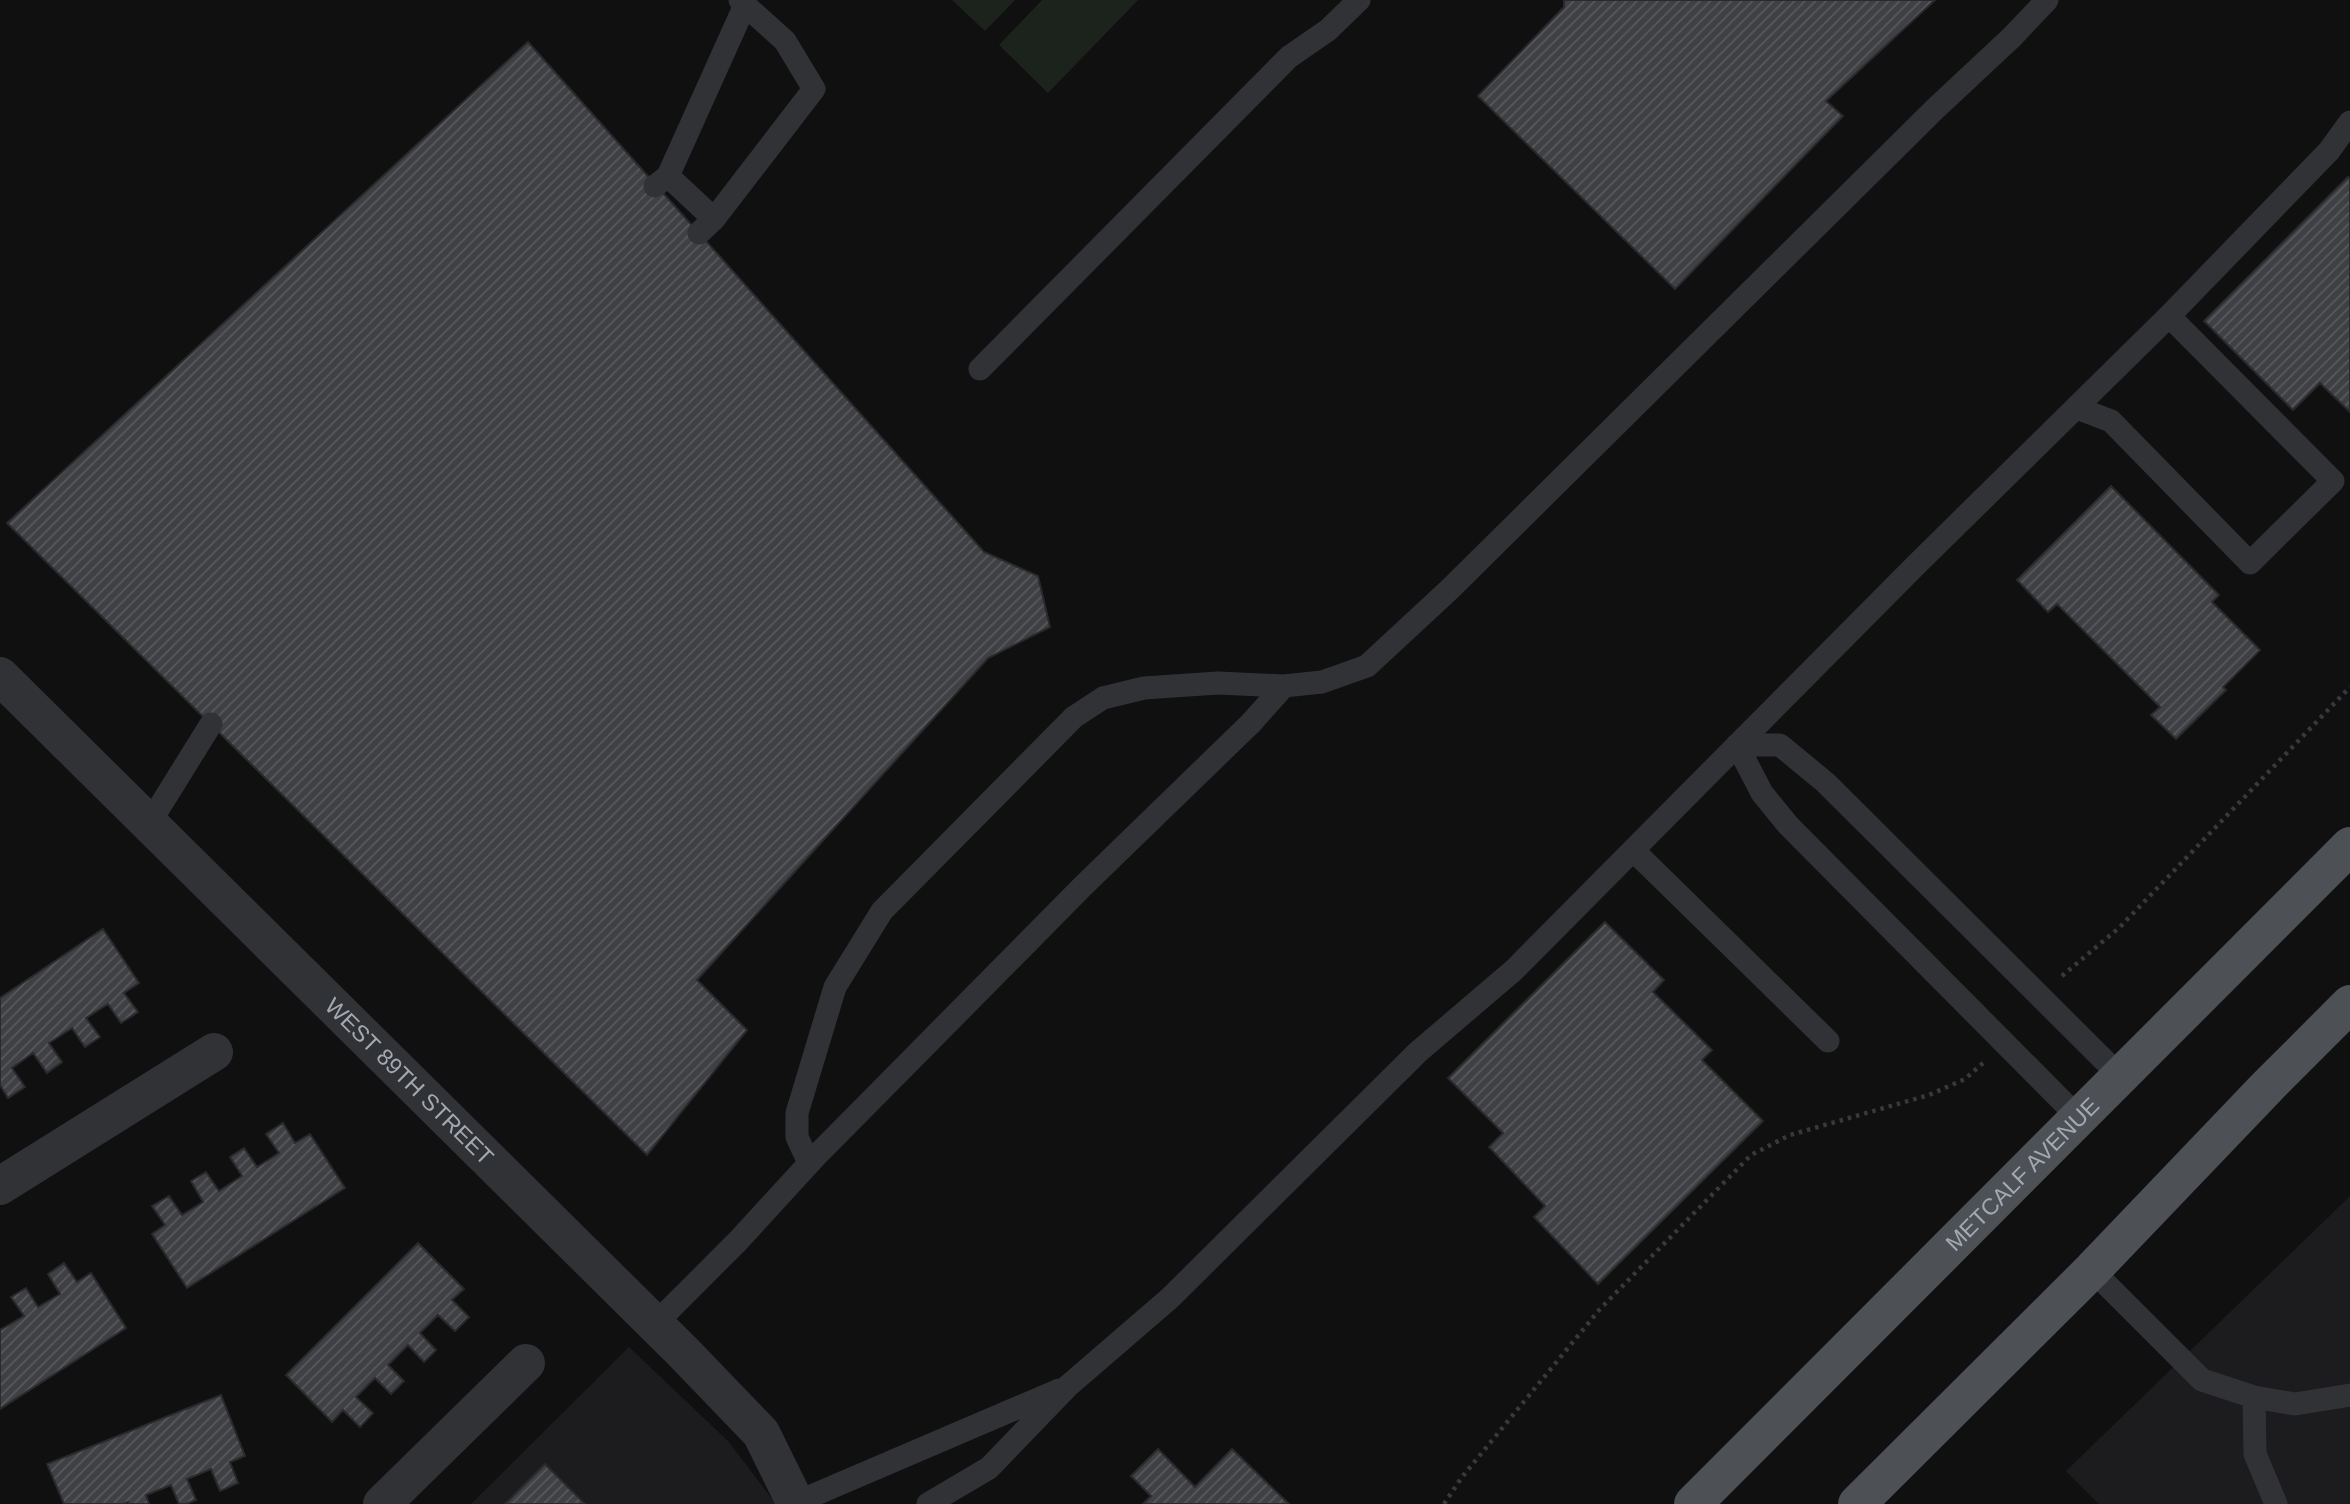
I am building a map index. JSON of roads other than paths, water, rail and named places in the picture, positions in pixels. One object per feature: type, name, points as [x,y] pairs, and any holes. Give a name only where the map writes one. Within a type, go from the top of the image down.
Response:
[{"type":"main road","name":"METCALF AVENUE","points":[[1693,1504],[2350,846]]},
{"type":"main road","points":[[1857,1504],[2092,1270],[2350,1004]]},
{"type":"street","name":"WEST 89TH STREET","points":[[0,676],[655,1324],[761,1433],[795,1503]]},
{"type":"street","points":[[0,1186],[214,1052]]},
{"type":"street","points":[[382,1504],[526,1363]]},
{"type":"lane","points":[[980,369],[1289,57],[1328,30],[1359,0]]},
{"type":"lane","points":[[809,1163],[797,1138],[797,1113],[835,987],[882,911],[1074,717],[1102,698],[1144,688],[1218,683],[1284,686],[1322,682],[1367,666],[1450,589],[2047,0]]},
{"type":"lane","points":[[742,2],[785,41],[814,89],[706,226],[661,181],[742,2]]},
{"type":"lane","points":[[928,1504],[989,1468],[1068,1386],[1170,1298],[1418,1052],[1514,970],[1917,564],[2169,316],[2329,151],[2350,122]]},
{"type":"lane","points":[[2077,408],[2111,421],[2250,563],[2333,481],[2169,316]]},
{"type":"lane","points":[[655,1324],[738,1241],[809,1163],[1083,886],[1251,723],[1284,686]]},
{"type":"lane","points":[[149,824],[211,724]]},
{"type":"lane","points":[[1737,745],[1780,745],[1826,783],[2120,1076]]},
{"type":"lane","points":[[1737,745],[1762,793],[1788,825],[2078,1117]]},
{"type":"lane","points":[[1633,850],[1828,1041]]},
{"type":"lane","points":[[2092,1270],[2202,1380],[2254,1397],[2295,1404],[2350,1395]]},
{"type":"lane","points":[[795,1503],[1068,1386]]},
{"type":"lane","points":[[2254,1397],[2255,1454],[2276,1504]]}]
